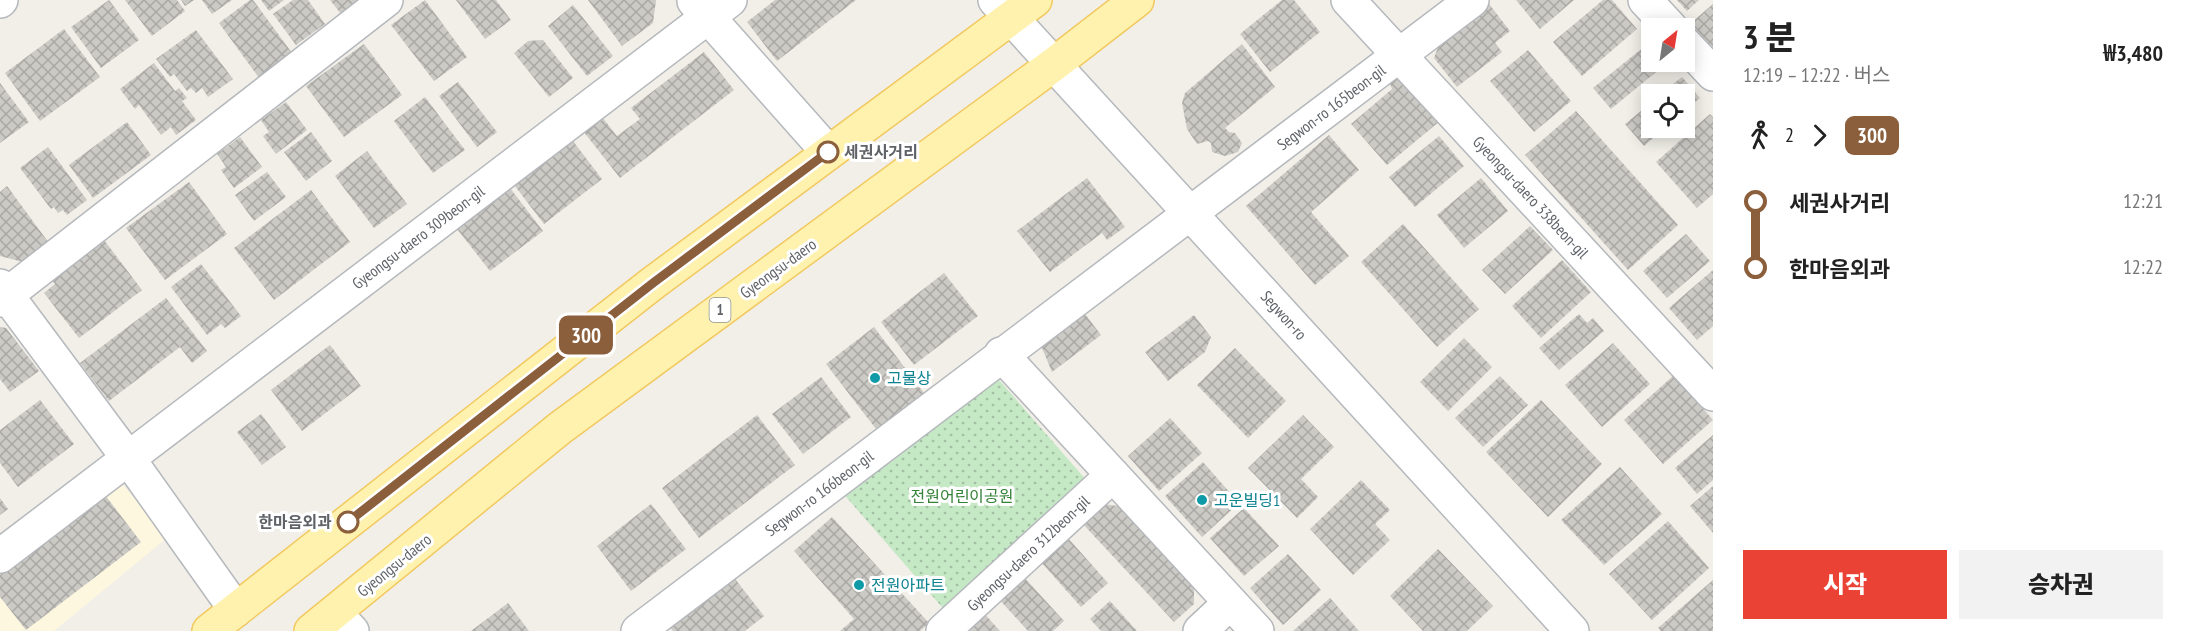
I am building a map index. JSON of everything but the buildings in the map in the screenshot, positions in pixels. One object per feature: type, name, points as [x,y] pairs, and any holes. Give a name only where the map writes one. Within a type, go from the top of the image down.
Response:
[{"type":"main road","name":"Gyeongsu-daero","points":[[333,625],[560,428],[1053,65],[1137,0]]},
{"type":"main road","points":[[210,631],[653,283],[828,152],[1014,6]]},
{"type":"street","points":[[236,610],[128,458],[2,294],[386,0]]},
{"type":"street","name":"Gyeongsu-daero 338beon-gil","points":[[1348,0],[1713,394]]},
{"type":"street","name":"Segwon-ro 165beon-gil","points":[[1191,214],[1472,0]]},
{"type":"street","points":[[1645,0],[1662,18]]},
{"type":"street","points":[[710,6],[828,152]]},
{"type":"street","name":"Gyeongsu-daero 309beon-gil","points":[[0,556],[710,6]]},
{"type":"street","name":"Segwon-ro","points":[[1014,6],[1053,65],[1572,631]]},
{"type":"street","points":[[1695,55],[1713,74]]},
{"type":"street","name":"Segwon-ro 166beon-gil","points":[[638,631],[1001,354],[1191,214]]},
{"type":"street","points":[[1001,354],[1257,631]]},
{"type":"street","name":"Gyeongsu-daero 312beon-gil","points":[[943,631],[1113,475]]},
{"type":"street","points":[[1200,631],[1230,603]]},
{"type":"shaded area","points":[[117,478],[168,537],[54,631],[0,631],[0,566]]},
{"type":"green space","name":"전원어린이공원","points":[[992,372],[1094,489],[948,614],[841,491]]},
{"type":"bus line","name":"300","points":[[348,522],[653,283],[828,152]]},
{"type":"place","name":"세권사거리","points":[[828,152]]},
{"type":"place","name":"고물상","points":[[875,378]]},
{"type":"place","name":"고운빌딩1","points":[[1202,500]]},
{"type":"place","name":"한마음외과","points":[[348,522]]},
{"type":"place","name":"전원아파트","points":[[859,585]]}]
